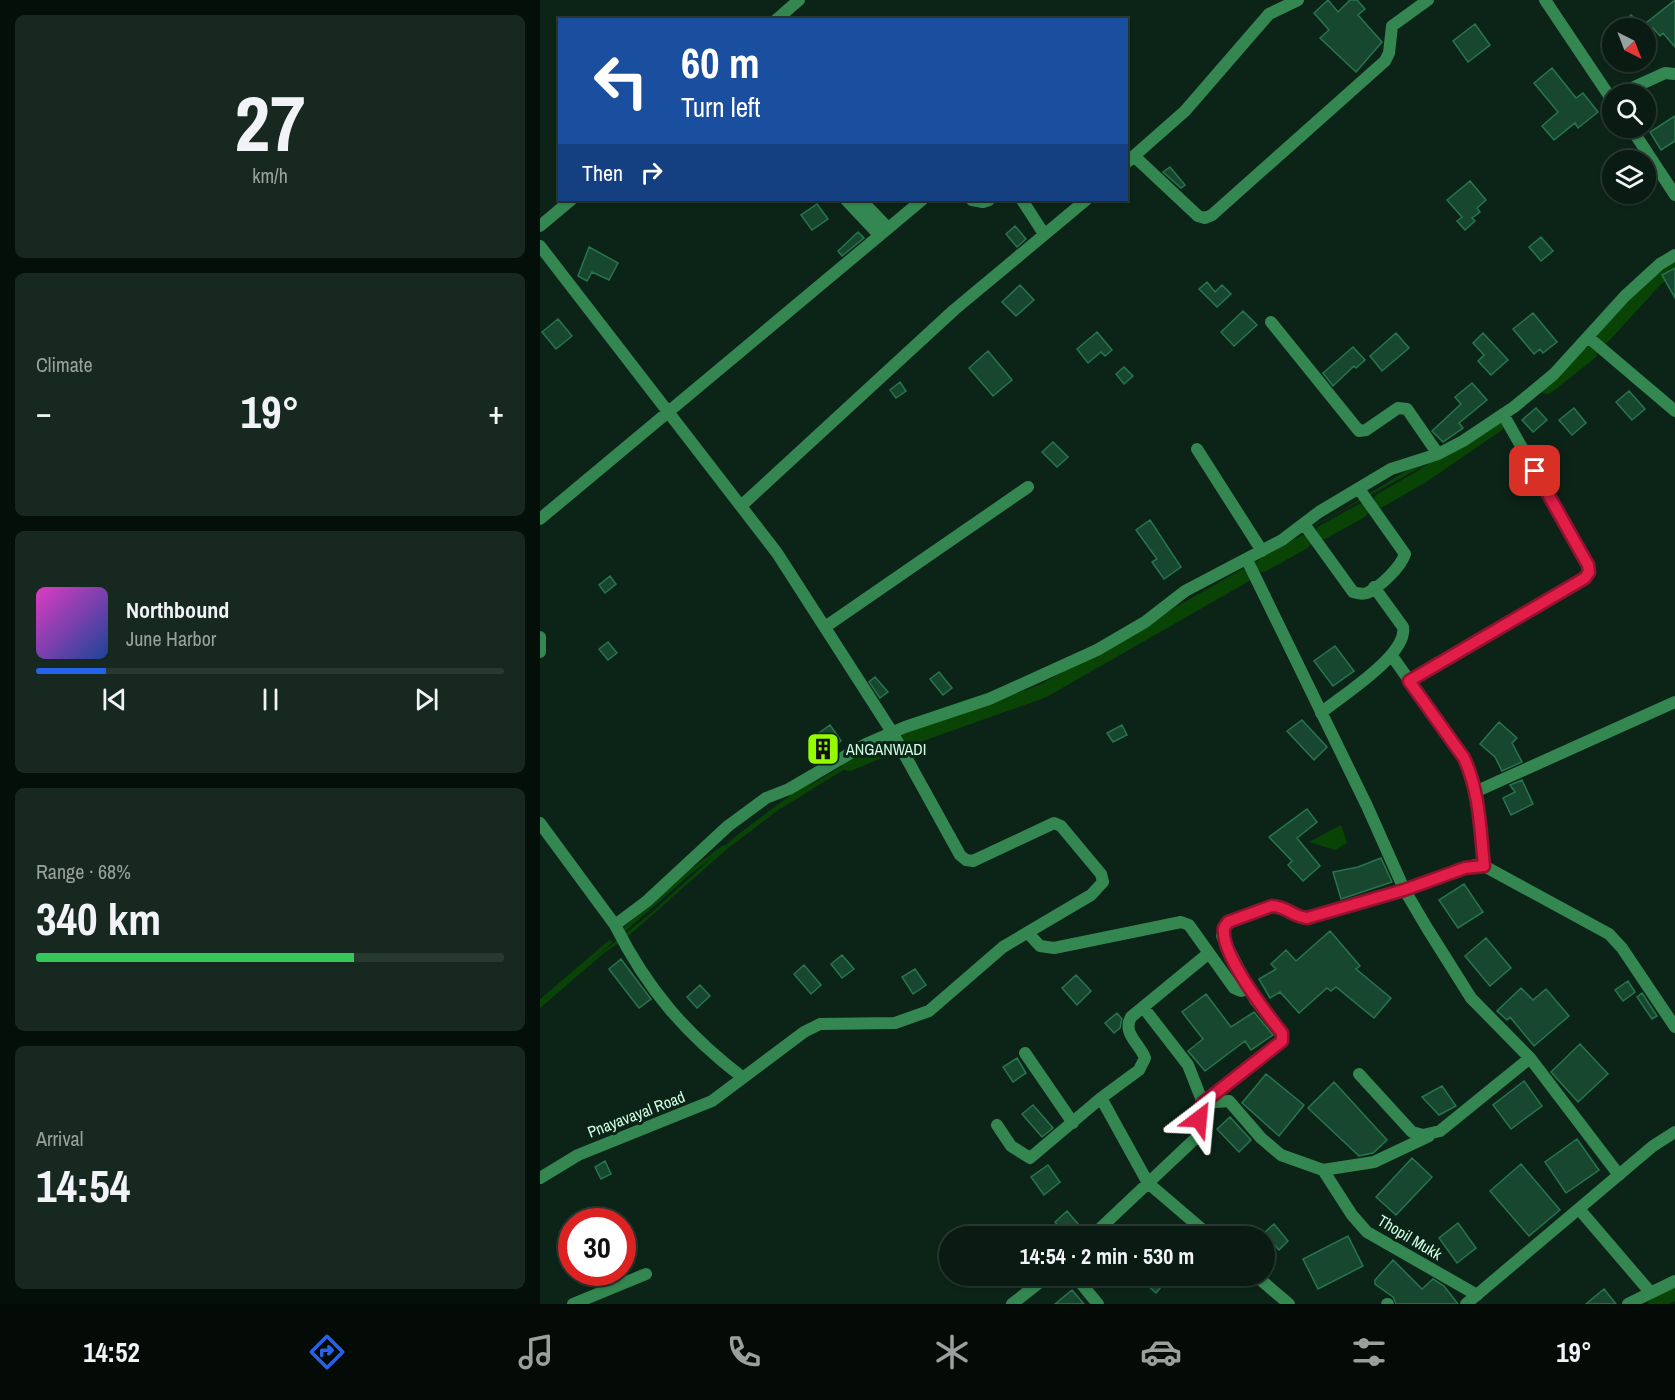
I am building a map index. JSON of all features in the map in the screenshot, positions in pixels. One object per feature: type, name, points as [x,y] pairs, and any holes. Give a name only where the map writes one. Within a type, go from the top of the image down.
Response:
[{"type":"street","points":[[778,18],[799,0]]},
{"type":"street","points":[[1298,0],[1269,14],[1185,111],[1130,159],[1198,216],[1205,218],[1212,215],[1385,61],[1392,26],[1428,0]]},
{"type":"street","points":[[1545,0],[1604,84]]},
{"type":"street","points":[[1643,84],[1665,73],[1675,74]]},
{"type":"street","points":[[1638,138],[1675,195]]},
{"type":"street","points":[[540,226],[570,201]]},
{"type":"street","points":[[847,201],[884,232]]},
{"type":"street","points":[[862,201],[884,232]]},
{"type":"street","points":[[540,519],[921,201]]},
{"type":"street","points":[[1023,201],[1044,234]]},
{"type":"street","points":[[741,506],[954,310],[1085,201]]},
{"type":"street","points":[[540,246],[777,553],[892,732]]},
{"type":"street","points":[[615,925],[647,901],[728,826],[766,798],[789,789],[825,766],[892,732],[989,699],[1096,650],[1145,622],[1185,591],[1262,551],[1391,470],[1438,454],[1503,414],[1554,374],[1660,264],[1675,255]]},
{"type":"street","points":[[1271,322],[1359,431],[1366,430],[1398,408],[1407,409],[1438,454]]},
{"type":"street","points":[[1588,337],[1675,411]]},
{"type":"street","points":[[1409,681],[1577,584],[1589,572],[1588,565],[1503,414]]},
{"type":"street","points":[[1197,449],[1262,551]]},
{"type":"street","points":[[825,627],[1028,487]]},
{"type":"street","points":[[1304,524],[1353,592],[1360,594],[1374,587],[1403,561],[1405,554],[1359,489]]},
{"type":"street","points":[[1246,560],[1367,806],[1404,890],[1471,998],[1530,1058],[1619,1174]]},
{"type":"street","points":[[1321,713],[1392,656],[1401,643],[1403,627],[1374,587]]},
{"type":"street","points":[[540,637],[540,652]]},
{"type":"street","points":[[1392,656],[1464,758],[1476,791],[1484,866]]},
{"type":"street","points":[[1476,791],[1675,702]]},
{"type":"street","name":"Pnayavayal Road","points":[[540,1178],[597,1146],[655,1126],[712,1101],[804,1032],[820,1024],[895,1023],[929,1011],[1003,947],[1098,890],[1103,882],[1101,874],[1061,826],[1054,823],[973,861],[966,860],[956,848],[892,732]]},
{"type":"street","points":[[540,823],[615,925],[663,1004],[719,1059],[742,1077]]},
{"type":"street","points":[[1103,1226],[1198,1135],[1201,1128],[1198,1111],[1203,1103],[1282,1041],[1282,1033],[1255,1000],[1224,943],[1224,928],[1228,922],[1272,906],[1279,906],[1299,918],[1307,918],[1404,890],[1465,868],[1484,866],[1609,933],[1622,948],[1675,1027]]},
{"type":"street","points":[[1028,933],[1040,946],[1054,948],[1181,922],[1189,925],[1234,988],[1241,992],[1250,990],[1255,1000]]},
{"type":"street","points":[[997,1125],[1011,1146],[1030,1158],[1144,1064],[1142,1051],[1127,1031],[1126,1024],[1131,1017],[1209,953]]},
{"type":"street","points":[[1143,1007],[1188,1065],[1203,1103]]},
{"type":"street","points":[[1025,1053],[1073,1123]]},
{"type":"street","points":[[1203,1103],[1229,1101],[1261,1138],[1281,1155],[1323,1170],[1374,1162],[1440,1131],[1530,1058]]},
{"type":"street","points":[[1359,1074],[1412,1132],[1431,1135]]},
{"type":"street","points":[[1101,1098],[1148,1183],[1198,1226]]},
{"type":"street","points":[[1467,1304],[1619,1174],[1653,1146],[1675,1132]]},
{"type":"street","name":"Thopil Mukk","points":[[1323,1170],[1352,1215],[1367,1232],[1477,1295]]},
{"type":"street","points":[[1579,1209],[1651,1293]]},
{"type":"street","points":[[573,1304],[646,1275]]},
{"type":"street","points":[[1628,1304],[1675,1281]]},
{"type":"street","points":[[1012,1304],[1035,1286]]},
{"type":"street","points":[[1083,1286],[1098,1304]]},
{"type":"street","points":[[1268,1286],[1288,1304]]},
{"type":"shaded area","points":[[1435,453],[1439,457],[1057,669],[907,722],[1059,665],[1344,509]]},
{"type":"shaded area","points":[[820,778],[727,849],[626,938],[604,953],[540,1008],[540,1003],[553,991],[650,914],[736,836],[804,785]]},
{"type":"shaded area","points":[[1341,825],[1347,843],[1335,850],[1309,842]]},
{"type":"building","points":[[1328,0],[1338,12],[1350,0],[1357,0],[1365,9],[1358,15],[1382,42],[1356,72],[1320,38],[1329,30],[1314,13]]},
{"type":"building","points":[[1675,0],[1675,47],[1663,33],[1660,36],[1656,31],[1656,18],[1652,18]]},
{"type":"building","points":[[1475,24],[1490,45],[1468,62],[1453,41]]},
{"type":"building","points":[[1552,68],[1576,98],[1583,93],[1598,112],[1578,128],[1575,123],[1554,140],[1542,126],[1558,112],[1534,83]]},
{"type":"building","points":[[1675,116],[1675,141],[1661,150],[1654,138],[1656,138],[1656,128]]},
{"type":"building","points":[[1170,167],[1185,185],[1181,188],[1163,172]]},
{"type":"building","points":[[1470,181],[1486,200],[1477,208],[1480,212],[1472,218],[1475,221],[1465,230],[1457,221],[1462,217],[1447,200]]},
{"type":"building","points":[[817,204],[828,219],[812,230],[801,215]]},
{"type":"building","points":[[1015,226],[1026,239],[1017,247],[1006,234]]},
{"type":"building","points":[[858,232],[864,238],[842,256],[838,251]]},
{"type":"building","points":[[1541,237],[1553,251],[1541,261],[1529,247]]},
{"type":"building","points":[[589,247],[618,263],[609,280],[592,272],[587,281],[578,276]]},
{"type":"building","points":[[1675,268],[1675,298],[1662,275]]},
{"type":"building","points":[[1207,282],[1215,292],[1222,285],[1231,294],[1217,307],[1199,289]]},
{"type":"building","points":[[1020,285],[1034,300],[1016,316],[1002,302]]},
{"type":"building","points":[[1243,311],[1257,325],[1234,346],[1221,332]]},
{"type":"building","points":[[1533,313],[1557,342],[1543,353],[1540,349],[1534,354],[1513,329]]},
{"type":"building","points":[[558,319],[572,336],[556,349],[542,332]]},
{"type":"building","points":[[1097,332],[1112,350],[1105,356],[1101,352],[1088,363],[1077,349]]},
{"type":"building","points":[[1396,333],[1409,348],[1382,371],[1370,356]]},
{"type":"building","points":[[1483,333],[1508,360],[1491,375],[1478,361],[1484,355],[1473,343]]},
{"type":"building","points":[[1353,347],[1365,360],[1356,368],[1354,366],[1333,386],[1323,373]]},
{"type":"building","points":[[988,351],[1012,380],[993,396],[969,368]]},
{"type":"building","points":[[1124,367],[1133,376],[1124,384],[1116,374]]},
{"type":"building","points":[[900,382],[906,391],[896,398],[890,390]]},
{"type":"building","points":[[1472,383],[1487,400],[1459,423],[1463,428],[1443,442],[1432,431],[1461,404],[1455,397]]},
{"type":"building","points":[[1629,391],[1645,409],[1632,420],[1616,402]]},
{"type":"building","points":[[1536,408],[1547,420],[1533,432],[1522,420]]},
{"type":"building","points":[[1574,408],[1586,423],[1572,435],[1559,420]]},
{"type":"building","points":[[1053,442],[1068,457],[1057,467],[1042,452]]},
{"type":"building","points":[[1150,520],[1181,567],[1164,579],[1152,562],[1157,559],[1136,530]]},
{"type":"building","points":[[610,576],[616,584],[605,593],[599,585]]},
{"type":"building","points":[[608,642],[617,653],[608,660],[599,649]]},
{"type":"building","points":[[1335,646],[1354,671],[1333,686],[1314,661]]},
{"type":"building","points":[[939,672],[952,688],[943,695],[930,679]]},
{"type":"building","points":[[875,677],[888,692],[880,698],[869,682]]},
{"type":"building","points":[[1302,720],[1327,747],[1314,760],[1287,731]]},
{"type":"building","points":[[1499,722],[1517,738],[1512,743],[1522,762],[1502,771],[1495,757],[1480,744]]},
{"type":"building","name":"ANGANWADI","points":[[830,725],[841,741],[822,758],[809,740]]},
{"type":"building","points":[[1122,725],[1127,735],[1113,742],[1107,733]]},
{"type":"building","points":[[1522,780],[1533,804],[1511,815],[1503,798],[1515,792],[1510,785]]},
{"type":"building","points":[[1307,809],[1317,822],[1297,838],[1320,866],[1303,881],[1288,865],[1292,861],[1269,837]]},
{"type":"building","points":[[1381,858],[1392,882],[1341,899],[1333,872],[1358,867]]},
{"type":"building","points":[[1464,884],[1483,912],[1458,928],[1439,900]]},
{"type":"building","points":[[1330,931],[1360,966],[1356,969],[1391,998],[1374,1018],[1336,987],[1331,991],[1327,988],[1299,1013],[1280,992],[1270,998],[1259,979],[1276,969],[1271,964],[1286,950],[1296,961]]},
{"type":"building","points":[[1486,938],[1511,968],[1490,986],[1465,956]]},
{"type":"building","points":[[842,955],[854,969],[842,978],[831,964]]},
{"type":"building","points":[[621,959],[651,999],[639,1008],[609,969]]},
{"type":"building","points":[[804,965],[821,985],[811,994],[794,974]]},
{"type":"building","points":[[915,969],[926,985],[913,994],[902,977]]},
{"type":"building","points":[[1076,975],[1091,991],[1077,1005],[1062,988]]},
{"type":"building","points":[[1628,981],[1635,992],[1623,1001],[1615,990]]},
{"type":"building","points":[[700,985],[710,996],[697,1008],[687,997]]},
{"type":"building","points":[[1521,988],[1533,1000],[1546,989],[1569,1016],[1534,1046],[1510,1017],[1507,1020],[1497,1011]]},
{"type":"building","points":[[1642,993],[1657,1016],[1652,1019],[1637,997]]},
{"type":"building","points":[[1206,994],[1231,1027],[1254,1012],[1273,1035],[1251,1050],[1245,1041],[1205,1071],[1188,1051],[1203,1039],[1182,1012]]},
{"type":"building","points":[[1117,1013],[1122,1019],[1120,1028],[1114,1033],[1105,1023]]},
{"type":"building","points":[[1580,1044],[1608,1074],[1578,1102],[1551,1072]]},
{"type":"building","points":[[1017,1058],[1026,1073],[1013,1082],[1003,1067]]},
{"type":"building","points":[[1266,1074],[1304,1105],[1279,1136],[1242,1103]]},
{"type":"building","points":[[1524,1081],[1542,1106],[1511,1129],[1493,1105]]},
{"type":"building","points":[[1334,1082],[1387,1140],[1373,1153],[1359,1156],[1308,1108]]},
{"type":"building","points":[[1442,1086],[1456,1106],[1439,1115],[1422,1097]]},
{"type":"building","points":[[1033,1105],[1053,1128],[1042,1137],[1022,1114]]},
{"type":"building","points":[[1230,1117],[1251,1140],[1239,1152],[1217,1129]]},
{"type":"building","points":[[1577,1139],[1599,1170],[1566,1193],[1545,1162]]},
{"type":"building","points":[[1412,1158],[1432,1177],[1396,1215],[1376,1197]]},
{"type":"building","points":[[605,1161],[611,1174],[601,1179],[595,1167]]},
{"type":"building","points":[[1521,1164],[1560,1210],[1529,1236],[1490,1191]]},
{"type":"building","points":[[1048,1165],[1060,1182],[1044,1195],[1031,1177]]},
{"type":"building","points":[[1067,1211],[1080,1226],[1058,1226],[1055,1222]]},
{"type":"building","points":[[1458,1223],[1476,1248],[1457,1263],[1439,1238]]},
{"type":"building","points":[[1274,1224],[1288,1241],[1279,1250],[1275,1245],[1275,1226],[1272,1226]]},
{"type":"building","points":[[1348,1236],[1363,1266],[1318,1289],[1303,1259]]},
{"type":"building","points":[[1393,1260],[1422,1289],[1433,1279],[1444,1286],[1458,1304],[1396,1304],[1393,1297],[1375,1284],[1375,1280]]},
{"type":"building","points":[[1148,1286],[1162,1286],[1156,1293]]},
{"type":"building","points":[[1604,1289],[1616,1304],[1586,1304]]},
{"type":"building","points":[[1072,1290],[1084,1304],[1055,1304]]},
{"type":"waterway","points":[[1604,336],[1657,278],[1675,268]]},
{"type":"waterway","points":[[1547,387],[1590,353]]},
{"type":"waterway","points":[[1381,500],[1421,477],[1497,425]]},
{"type":"waterway","points":[[1323,532],[1361,511]]},
{"type":"waterway","points":[[1263,565],[1304,542]]},
{"type":"waterway","points":[[908,739],[1043,691],[1244,576]]},
{"type":"waterway","points":[[849,764],[888,748]]},
{"type":"waterway","points":[[781,806],[849,764]]},
{"type":"waterway","points":[[625,929],[691,871],[724,847]]},
{"type":"waterway","points":[[540,1002],[610,942]]},
{"type":"waterway","points":[[1655,1304],[1675,1293]]},
{"type":"place","name":"ANGANWADI","points":[[823,749]]},
{"type":"route","points":[[1199,1119],[1198,1111],[1203,1103],[1282,1041],[1282,1033],[1255,1000],[1224,943],[1222,936],[1228,922],[1272,906],[1285,908],[1299,918],[1307,918],[1404,890],[1475,865],[1484,866],[1476,791],[1470,771],[1464,758],[1409,681],[1577,584],[1589,572],[1588,565],[1535,471]]}]
